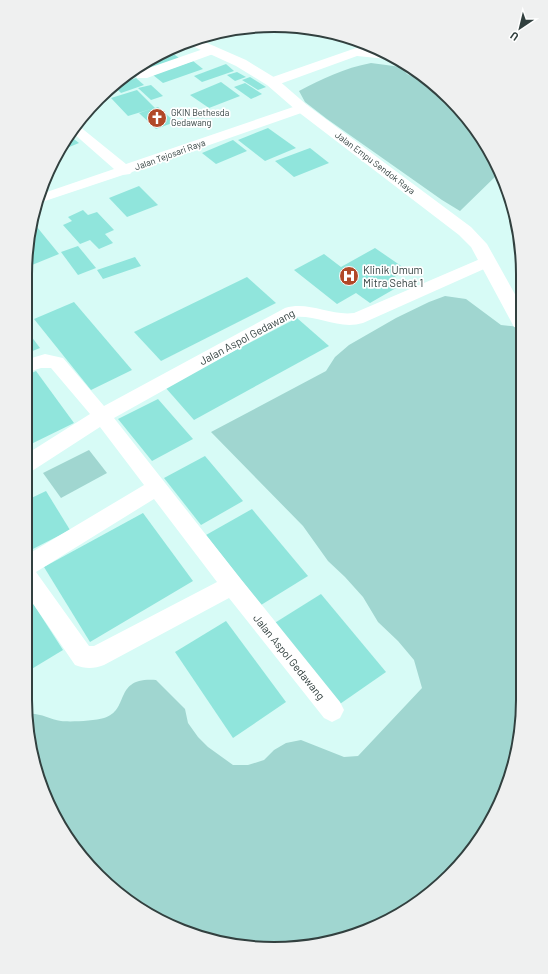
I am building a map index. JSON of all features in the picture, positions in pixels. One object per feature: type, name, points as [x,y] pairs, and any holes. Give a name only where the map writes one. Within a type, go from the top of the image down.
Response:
[{"type":"street","name":"Jalan Empu Sendok Raya","points":[[198,44],[241,63],[272,82],[302,108],[465,230],[478,244],[516,313]]},
{"type":"street","points":[[272,82],[357,48],[368,51]]},
{"type":"street","points":[[142,75],[212,50]]},
{"type":"street","name":"Jalan Tejosari Raya","points":[[44,198],[125,171],[302,108]]},
{"type":"street","points":[[79,131],[125,171]]},
{"type":"street","name":"Jalan Aspol Gedawang","points":[[32,461],[102,416],[291,312],[300,310],[344,319],[357,319],[487,261]]},
{"type":"street","name":"Jalan Aspol Gedawang","points":[[32,364],[49,359],[57,363],[102,416],[232,585],[332,710]]},
{"type":"street","points":[[32,563],[158,487]]},
{"type":"street","points":[[32,584],[82,657],[91,658],[96,657],[232,585]]},
{"type":"shaded area","points":[[371,63],[399,67],[407,74],[421,82],[434,92],[456,114],[484,153],[496,176],[460,211],[327,119],[305,102],[299,91],[325,78]]},
{"type":"shaded area","points":[[445,296],[466,299],[501,325],[516,326],[516,700],[514,732],[508,763],[498,793],[484,821],[466,847],[456,860],[434,882],[395,910],[367,924],[337,934],[306,940],[274,942],[242,940],[211,934],[181,924],[153,910],[114,882],[92,860],[82,847],[64,821],[50,793],[40,763],[34,732],[33,714],[61,721],[88,721],[104,718],[112,714],[117,708],[127,689],[133,684],[142,680],[156,680],[185,709],[188,723],[198,737],[208,747],[233,765],[248,765],[264,760],[274,750],[286,743],[301,740],[344,757],[358,756],[422,688],[414,660],[398,641],[378,622],[363,597],[328,561],[303,526],[211,432],[326,371],[335,357],[349,345],[396,318]]},
{"type":"shaded area","points":[[89,450],[107,473],[61,498],[43,473]]},
{"type":"building","points":[[173,54],[179,58],[143,71]]},
{"type":"building","points":[[193,61],[203,69],[163,83],[153,75]]},
{"type":"building","points":[[226,64],[234,71],[202,82],[194,76]]},
{"type":"building","points":[[237,72],[246,77],[235,81],[227,75]]},
{"type":"building","points":[[250,77],[266,87],[258,90],[242,80]]},
{"type":"building","points":[[136,78],[144,85],[121,93],[117,89],[129,80]]},
{"type":"building","points":[[221,82],[240,96],[209,108],[190,95]]},
{"type":"building","points":[[245,83],[262,94],[251,99],[234,87]]},
{"type":"building","points":[[151,85],[163,96],[151,100],[138,88]]},
{"type":"building","points":[[137,90],[155,108],[158,107],[175,122],[156,129],[139,113],[151,109],[128,116],[111,98]]},
{"type":"building","points":[[268,128],[296,148],[265,161],[238,140]]},
{"type":"building","points":[[74,139],[79,143],[68,148]]},
{"type":"building","points":[[233,140],[247,151],[216,164],[202,153]]},
{"type":"building","points":[[310,148],[329,163],[294,177],[275,161]]},
{"type":"building","points":[[139,186],[158,205],[127,217],[109,198]]},
{"type":"building","points":[[83,210],[88,215],[97,212],[114,230],[105,234],[113,243],[99,249],[90,240],[80,244],[63,225],[72,221],[68,217]]},
{"type":"building","points":[[37,227],[59,254],[33,265],[34,242]]},
{"type":"building","points":[[78,246],[96,268],[78,275],[61,252]]},
{"type":"building","name":"Klinik Umum Mitra Sehat 1","points":[[375,248],[407,270],[387,281],[396,288],[370,303],[356,293],[337,304],[294,270],[324,254],[341,267]]},
{"type":"building","points":[[135,257],[141,266],[103,279],[97,270]]},
{"type":"building","points":[[247,277],[276,303],[161,361],[134,332]]},
{"type":"building","points":[[74,302],[132,370],[91,390],[34,319]]},
{"type":"building","points":[[297,318],[329,346],[194,420],[165,387]]},
{"type":"building","points":[[32,337],[40,348],[32,351]]},
{"type":"building","points":[[36,371],[74,423],[32,444],[32,373]]},
{"type":"building","points":[[158,399],[193,439],[152,461],[118,419]]},
{"type":"building","points":[[205,456],[243,501],[201,525],[164,478]]},
{"type":"building","points":[[46,491],[70,530],[32,549],[32,498]]},
{"type":"building","points":[[252,509],[308,576],[261,605],[206,535]]},
{"type":"building","points":[[143,513],[193,581],[90,642],[44,567]]},
{"type":"building","points":[[321,594],[386,672],[337,706],[273,624]]},
{"type":"building","points":[[32,602],[63,650],[32,669]]},
{"type":"building","points":[[226,621],[286,702],[233,738],[175,652]]},
{"type":"place","name":"GKIN Bethesda Gedawang","points":[[157,118]]},
{"type":"place","name":"Klinik Umum Mitra Sehat 1","points":[[349,276]]}]
